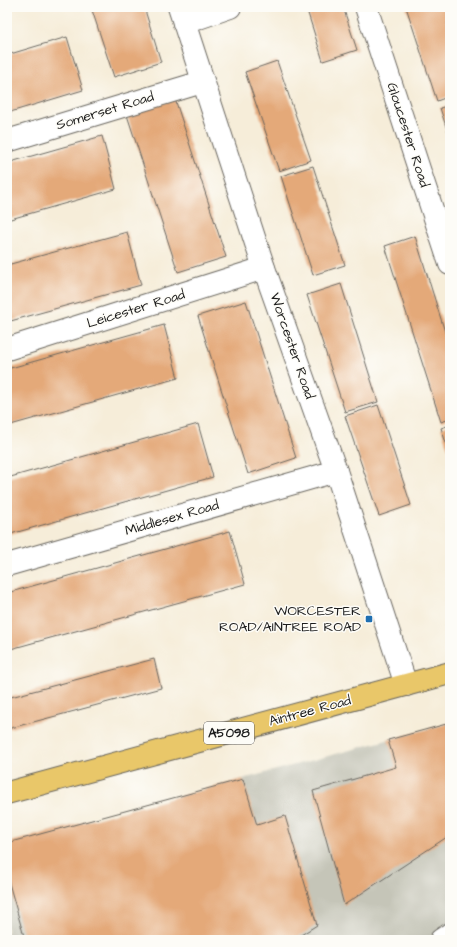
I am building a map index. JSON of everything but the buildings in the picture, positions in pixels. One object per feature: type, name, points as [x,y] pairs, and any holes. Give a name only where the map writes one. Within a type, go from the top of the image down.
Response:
[{"type":"main road","name":"Aintree Road","points":[[7,793],[450,673]]},
{"type":"street","points":[[181,15],[230,7]]},
{"type":"street","name":"Gloucester Road","points":[[366,7],[450,264]]},
{"type":"street","name":"Worcester Road","points":[[181,15],[264,268],[336,471],[406,685]]},
{"type":"street","name":"Somerset Road","points":[[7,141],[202,82]]},
{"type":"street","name":"Leicester Road","points":[[7,349],[264,268]]},
{"type":"street","name":"Middlesex Road","points":[[7,565],[336,471]]},
{"type":"street","points":[[441,940],[450,934]]},
{"type":"shaded area","points":[[450,723],[450,940],[7,940],[7,843]]},
{"type":"place","name":"WORCESTER ROAD/AINTREE ROAD","points":[[369,619]]}]
